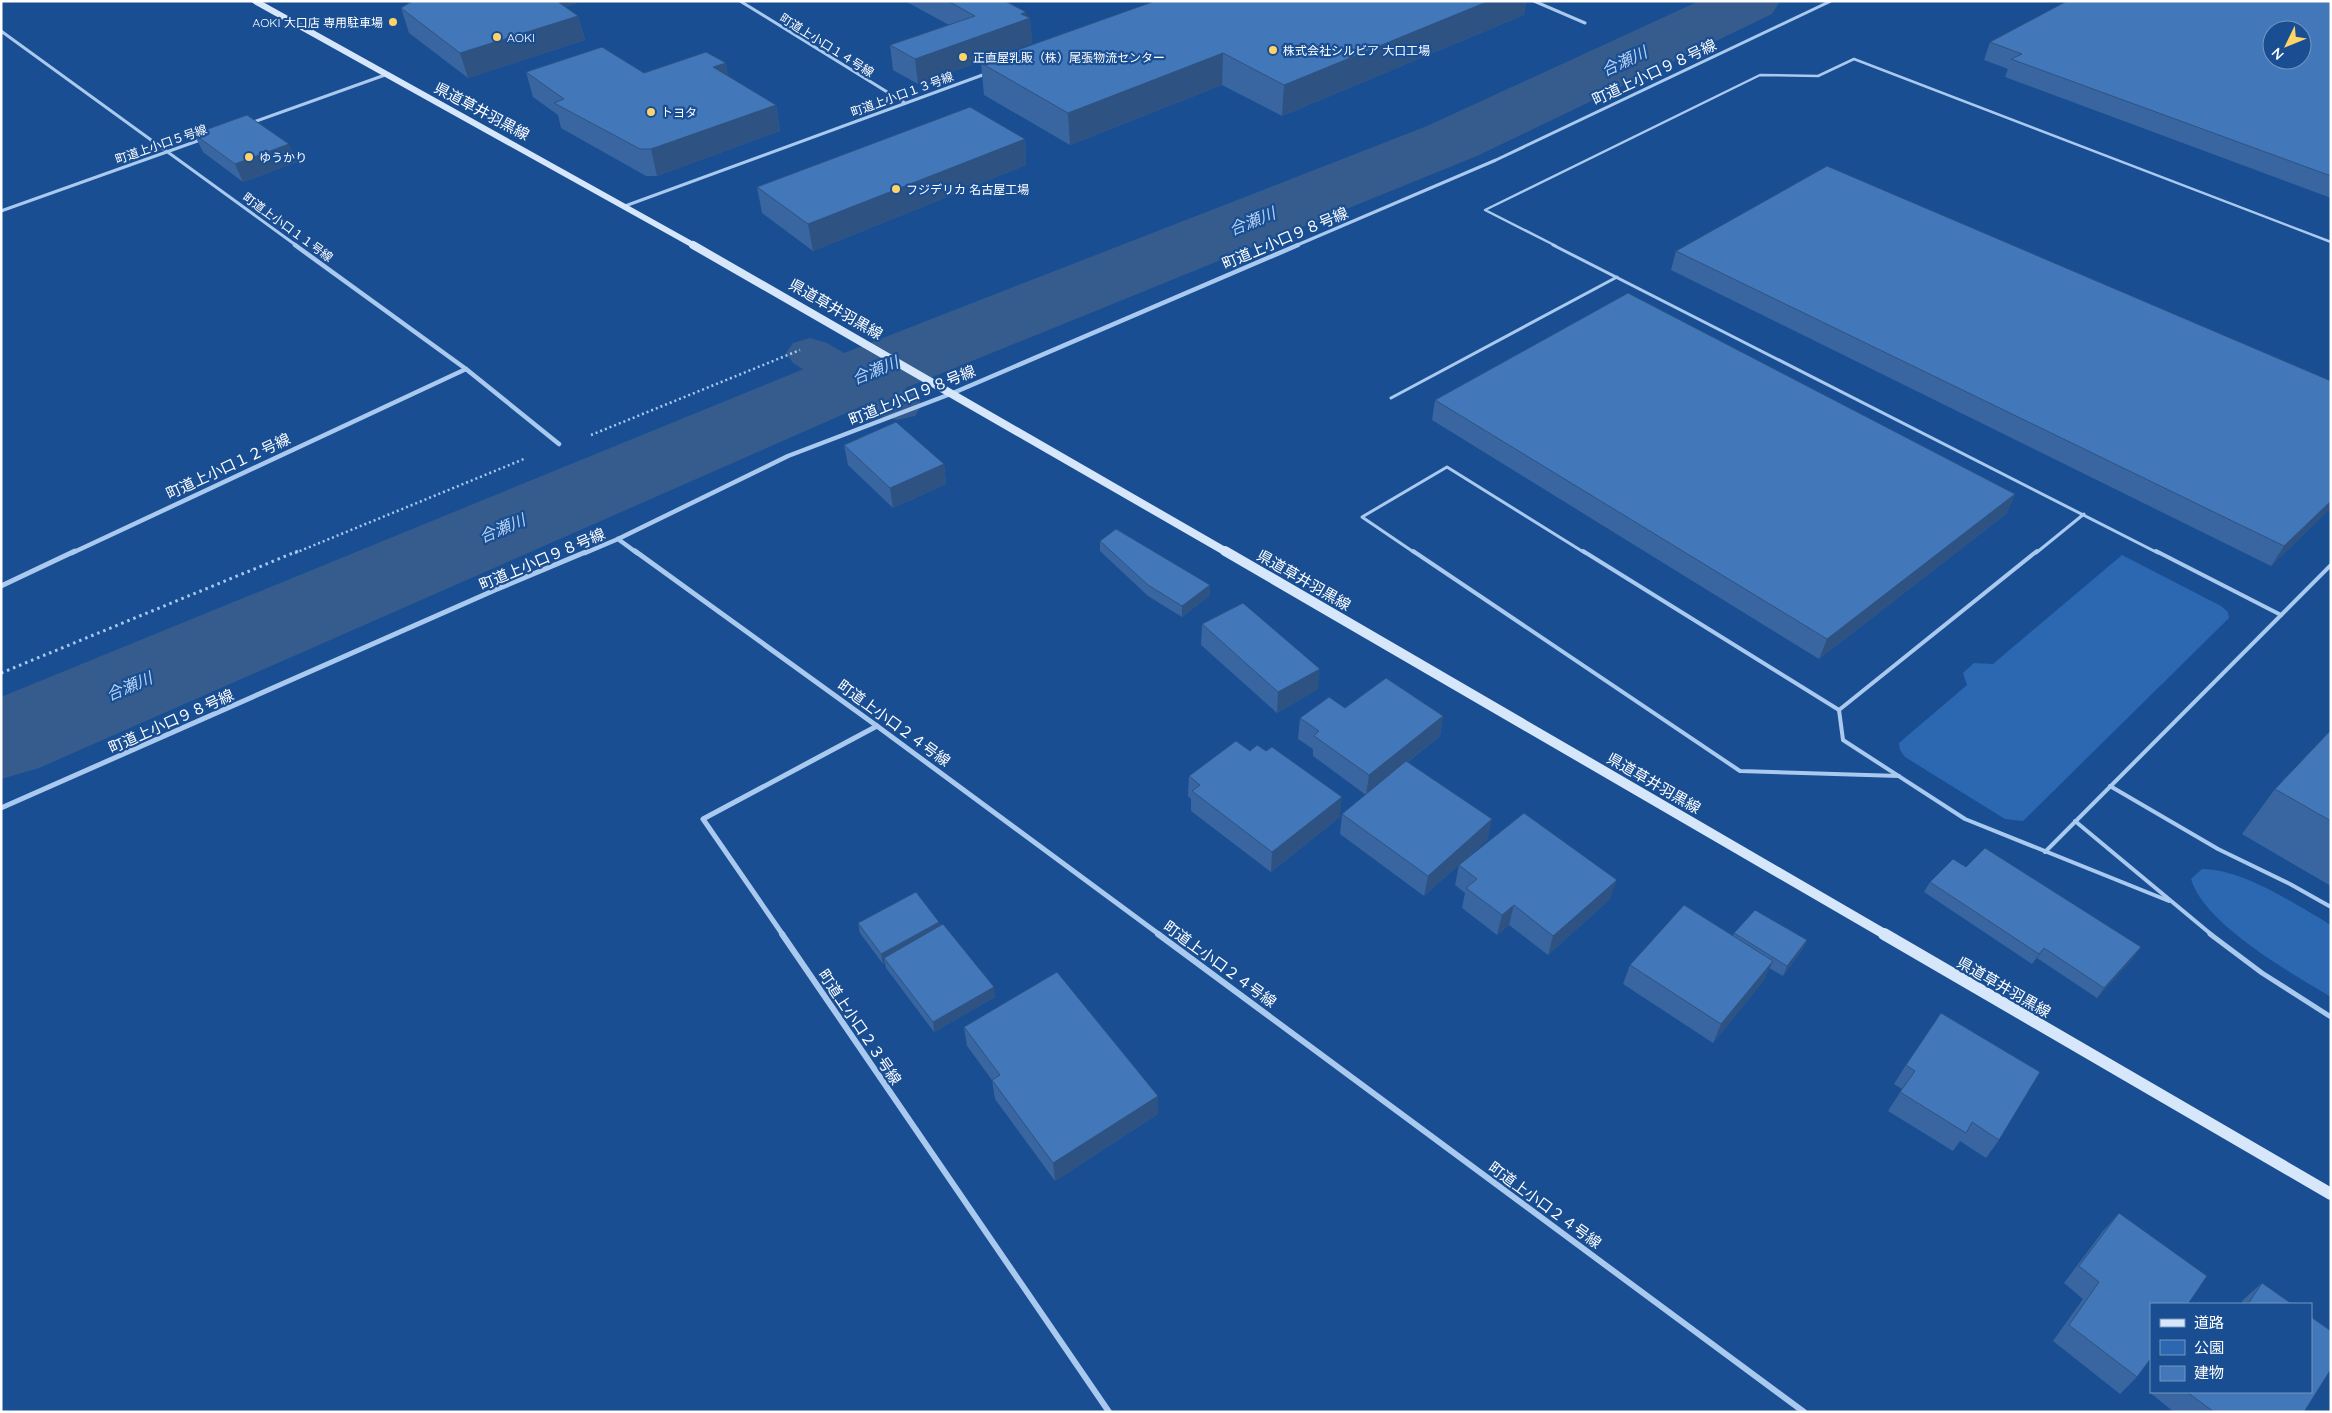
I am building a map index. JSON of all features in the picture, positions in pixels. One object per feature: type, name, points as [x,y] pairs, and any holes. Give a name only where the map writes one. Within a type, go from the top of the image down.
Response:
[{"type":"main road","name":"県道草井羽黒線","points":[[256,1],[385,75],[624,206],[953,393],[2331,1194]]},
{"type":"street","name":"町道上小口１４号線","points":[[740,1],[905,103]]},
{"type":"street","points":[[1534,1],[1585,23]]},
{"type":"street","name":"町道上小口９８号線","points":[[1,808],[495,590],[618,539],[788,456],[953,393],[1496,160],[1831,1]]},
{"type":"street","name":"町道上小口１１号線","points":[[1,31],[466,369],[559,444]]},
{"type":"street","name":"町道上小口１３号線","points":[[624,206],[989,73]]},
{"type":"street","points":[[244,125],[385,75]]},
{"type":"street","name":"町道上小口５号線","points":[[1,211],[206,138]]},
{"type":"street","name":"町道上小口１２号線","points":[[1,586],[466,369]]},
{"type":"street","name":"町道上小口２４号線","points":[[618,539],[877,726],[1804,1412]]},
{"type":"street","name":"町道上小口２３号線","points":[[877,726],[703,819],[1109,1412]]},
{"type":"lane","points":[[2281,614],[1485,210],[1760,75],[1818,76],[1854,59],[2331,242]]},
{"type":"lane","points":[[1391,398],[1617,277]]},
{"type":"lane","points":[[1839,710],[1447,467],[1362,517],[1740,771],[1899,776]]},
{"type":"lane","points":[[1839,710],[2084,514]]},
{"type":"lane","points":[[2045,852],[2331,565]]},
{"type":"lane","points":[[1839,710],[1843,740],[1965,819],[2169,901]]},
{"type":"lane","points":[[2110,786],[2218,849],[2290,884],[2331,907]]},
{"type":"lane","points":[[2075,820],[2198,927],[2264,977],[2331,1017]]},
{"type":"path","points":[[1,672],[559,444],[586,437],[845,332]]},
{"type":"green space","points":[[2122,555],[2221,606],[2228,612],[2229,618],[2023,821],[2005,819],[1905,757],[1900,750],[1899,743],[1967,685],[1963,673],[1974,663],[1993,664]]},
{"type":"green space","points":[[2202,869],[2218,871],[2251,881],[2331,925],[2331,997],[2294,975],[2230,930],[2199,896],[2191,879]]},
{"type":"building","points":[[414,1],[557,1],[578,16],[460,53],[401,8]]},
{"type":"building","points":[[948,1],[1005,1],[1026,12],[1021,14],[1030,18],[915,59],[890,45],[975,16]]},
{"type":"building","points":[[1155,1],[1489,1],[1284,85],[1223,53],[1068,113],[981,63]]},
{"type":"building","points":[[2067,1],[2331,1],[2331,176],[2011,59],[2022,54],[1990,42]]},
{"type":"building","points":[[602,47],[644,73],[706,52],[726,63],[713,67],[776,105],[651,149],[640,149],[554,103],[564,99],[526,72]]},
{"type":"building","points":[[970,107],[1025,139],[808,224],[757,187]]},
{"type":"building","points":[[247,115],[289,144],[235,164],[194,134]]},
{"type":"building","points":[[1827,166],[2331,381],[2331,501],[2284,546],[1676,251]]},
{"type":"building","points":[[1628,293],[2015,494],[1827,639],[1435,400]]},
{"type":"building","points":[[896,422],[944,464],[890,488],[844,445]]},
{"type":"building","points":[[1116,529],[1210,585],[1182,606],[1148,585],[1100,541]]},
{"type":"building","points":[[1243,603],[1320,669],[1278,692],[1202,624]]},
{"type":"building","points":[[1386,678],[1443,716],[1369,775],[1314,736],[1319,731],[1300,718],[1329,697],[1345,708]]},
{"type":"building","points":[[2331,730],[2331,821],[2275,789]]},
{"type":"building","points":[[1236,741],[1250,751],[1257,745],[1266,751],[1272,747],[1342,797],[1272,852],[1192,791],[1200,785],[1189,776]]},
{"type":"building","points":[[1406,761],[1492,819],[1428,876],[1342,814]]},
{"type":"building","points":[[1524,813],[1617,880],[1553,936],[1514,905],[1502,915],[1466,888],[1477,879],[1459,865]]},
{"type":"building","points":[[1985,848],[2141,947],[2104,988],[2044,948],[2039,954],[1930,882],[1953,859],[1966,867]]},
{"type":"building","points":[[916,892],[939,922],[881,954],[858,923]]},
{"type":"building","points":[[1684,905],[1773,961],[1721,1024],[1630,965]]},
{"type":"building","points":[[1755,910],[1807,940],[1787,966],[1734,933]]},
{"type":"building","points":[[943,924],[994,987],[933,1022],[884,958]]},
{"type":"building","points":[[1057,972],[1158,1096],[1053,1163],[992,1080],[1000,1075],[964,1027]]},
{"type":"building","points":[[1941,1013],[2040,1072],[1999,1140],[1972,1122],[1966,1133],[1900,1092],[1915,1071],[1906,1065]]},
{"type":"building","points":[[2119,1213],[2207,1276],[2189,1303],[2150,1303],[2150,1359],[2137,1377],[2069,1325],[2099,1282],[2079,1266]]},
{"type":"building","points":[[2262,1283],[2291,1303],[2249,1303]]},
{"type":"building","points":[[2312,1318],[2331,1331],[2331,1369],[2304,1412],[2214,1412],[2188,1393],[2312,1393]]},
{"type":"waterway","name":"合瀬川","points":[[1,740],[846,382],[1452,141],[1750,1]]},
{"type":"waterway","name":"合瀬川","points":[[810,353],[897,405]]},
{"type":"place","name":"AOKI 大口店 専用駐車場","points":[[393,22]]},
{"type":"place","name":"AOKI","points":[[497,37]]},
{"type":"place","name":"株式会社シルビア 大口工場","points":[[1273,50]]},
{"type":"place","name":"正直屋乳販（株）尾張物流センター","points":[[963,57]]},
{"type":"place","name":"トヨタ","points":[[651,112]]},
{"type":"place","name":"ゆうかり","points":[[249,157]]},
{"type":"place","name":"フジデリカ 名古屋工場","points":[[896,189]]}]
